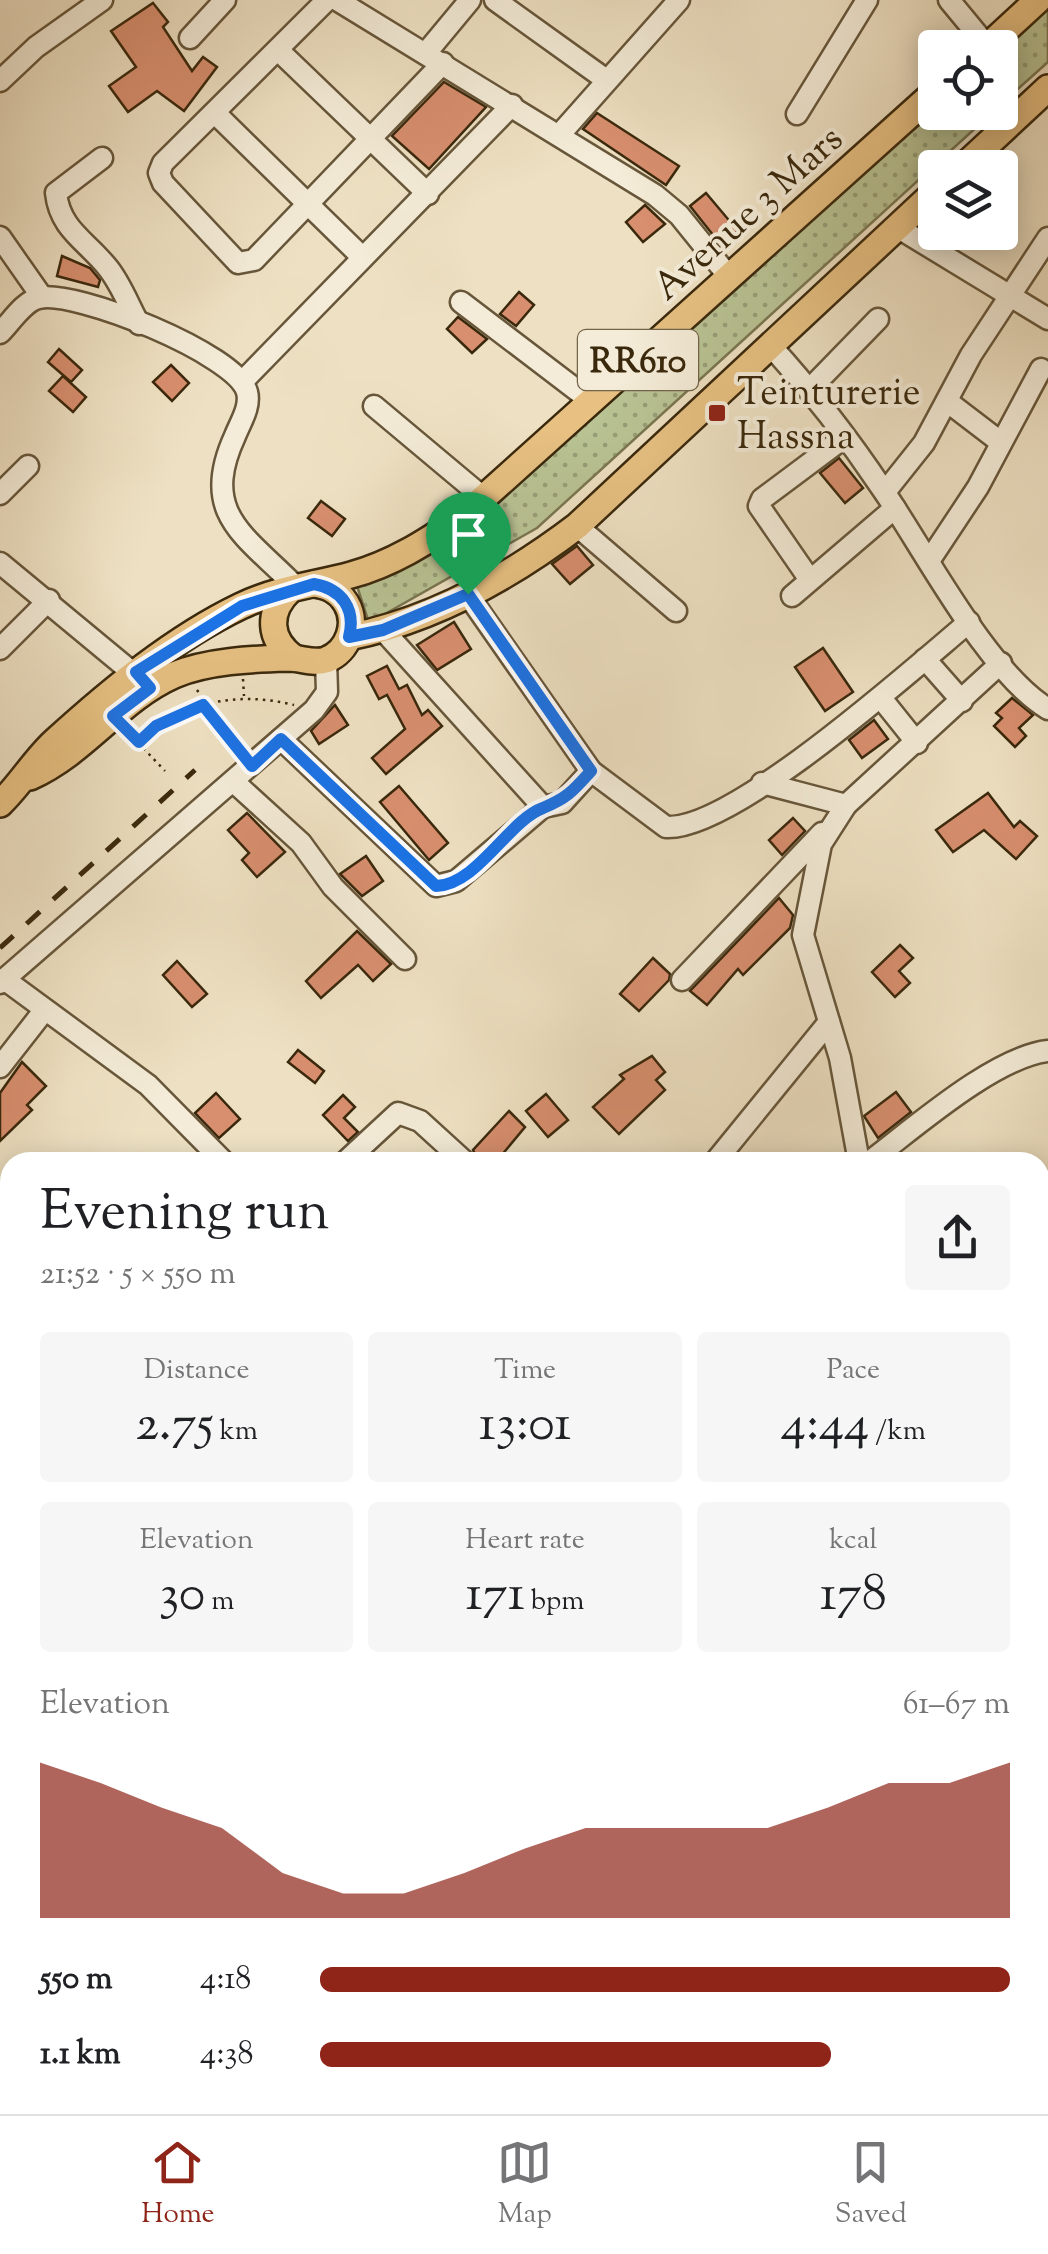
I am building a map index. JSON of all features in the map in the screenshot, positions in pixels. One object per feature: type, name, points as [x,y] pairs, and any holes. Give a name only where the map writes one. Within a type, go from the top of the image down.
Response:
[{"type":"main road","points":[[1002,30],[1027,3]]},
{"type":"main road","points":[[981,150],[1048,88]]},
{"type":"main road","name":"Avenue 3 Mars","points":[[300,587],[354,574],[416,548],[485,498],[918,107]]},
{"type":"main road","name":"RR610","points":[[349,637],[383,630],[468,594],[514,571],[577,526],[918,209]]},
{"type":"main road","points":[[294,658],[276,639],[273,625],[280,600],[300,587],[342,597],[351,616],[349,637],[326,660]]},
{"type":"main road","name":"RR610","points":[[0,804],[28,778],[52,744],[143,680],[221,616],[256,599],[300,587]]},
{"type":"main road","name":"RR610","points":[[28,778],[64,762],[113,716],[143,680],[294,658],[326,660]]},
{"type":"street","points":[[0,81],[36,48],[102,0]]},
{"type":"street","points":[[190,38],[225,0]]},
{"type":"street","points":[[327,0],[164,163],[159,173],[163,184],[238,263],[254,260],[370,142],[434,58],[470,0]]},
{"type":"street","points":[[337,0],[561,134],[680,215],[730,278]]},
{"type":"street","points":[[495,0],[605,79]]},
{"type":"street","points":[[561,134],[605,79],[678,0]]},
{"type":"street","points":[[797,114],[867,0]]},
{"type":"street","points":[[949,0],[973,30]]},
{"type":"street","points":[[278,50],[428,194]]},
{"type":"street","points":[[242,382],[512,106]]},
{"type":"street","points":[[216,114],[362,257]]},
{"type":"street","points":[[102,158],[56,193],[58,210],[76,239],[108,268],[139,324]]},
{"type":"street","points":[[898,228],[1012,293],[1048,319]]},
{"type":"street","points":[[0,237],[42,296],[139,324],[210,353],[242,382],[248,402],[224,460],[220,494],[232,522],[300,587]]},
{"type":"street","points":[[792,596],[890,500],[971,355],[1048,238]]},
{"type":"street","points":[[0,333],[42,296]]},
{"type":"street","points":[[461,302],[591,401]]},
{"type":"street","points":[[808,390],[878,319]]},
{"type":"street","points":[[770,345],[846,437],[969,622],[1048,710]]},
{"type":"street","points":[[929,561],[978,487],[999,441],[1041,369]]},
{"type":"street","points":[[948,402],[999,441]]},
{"type":"street","points":[[374,406],[485,498]]},
{"type":"street","points":[[808,578],[759,506],[762,499],[846,437]]},
{"type":"street","points":[[0,494],[28,466]]},
{"type":"street","points":[[577,526],[676,611]]},
{"type":"street","points":[[1,566],[50,600],[143,680]]},
{"type":"street","points":[[468,594],[591,771],[666,827],[714,813],[762,783],[881,698],[969,622]]},
{"type":"street","points":[[0,649],[50,600]]},
{"type":"street","points":[[383,630],[543,807]]},
{"type":"street","points":[[925,659],[962,701]]},
{"type":"street","points":[[214,1152],[148,1085],[2,981],[314,710],[327,692],[326,660]]},
{"type":"street","points":[[682,980],[846,805],[1001,662]]},
{"type":"street","points":[[881,698],[917,743]]},
{"type":"street","points":[[281,739],[436,886],[456,881],[543,807],[562,802],[591,771]]},
{"type":"street","points":[[234,782],[301,843],[333,887],[405,959]]},
{"type":"street","points":[[762,783],[846,805]]},
{"type":"street","points":[[832,822],[815,867],[802,935],[850,1103],[857,1152]]},
{"type":"street","points":[[0,1067],[44,1012]]},
{"type":"street","points":[[722,1152],[829,1022]]},
{"type":"street","points":[[883,1152],[986,1076],[1014,1060],[1048,1051]]},
{"type":"street","points":[[359,1152],[398,1113],[406,1113],[454,1152]]},
{"type":"path","points":[[188,671],[203,705],[252,766]]},
{"type":"path","points":[[139,742],[156,726],[203,705],[262,697],[314,710]]},
{"type":"path","points":[[113,716],[166,771]]},
{"type":"green space","points":[[1048,0],[1048,62],[1018,89],[1018,30]]},
{"type":"green space","points":[[918,115],[918,130],[973,130],[951,150],[918,150],[918,180],[537,528],[369,623],[356,583],[413,558]]},
{"type":"building","points":[[153,3],[168,22],[163,27],[192,71],[203,57],[217,67],[184,111],[157,91],[128,112],[109,86],[136,67],[111,31]]},
{"type":"building","points":[[444,82],[486,107],[429,169],[392,136]]},
{"type":"building","points":[[597,113],[679,166],[666,185],[583,129]]},
{"type":"building","points":[[706,193],[738,231],[721,245],[690,206]]},
{"type":"building","points":[[645,205],[665,224],[643,242],[626,222]]},
{"type":"building","points":[[62,256],[90,268],[100,280],[98,287],[57,276]]},
{"type":"building","points":[[519,292],[534,305],[516,326],[500,314]]},
{"type":"building","points":[[458,317],[487,339],[472,353],[447,329]]},
{"type":"building","points":[[59,349],[82,370],[71,382],[48,362]]},
{"type":"building","points":[[171,365],[189,383],[172,401],[153,382]]},
{"type":"building","points":[[63,376],[86,397],[73,412],[49,391]]},
{"type":"building","points":[[839,458],[863,488],[845,503],[820,473]]},
{"type":"building","points":[[321,501],[345,519],[332,536],[308,518]]},
{"type":"building","points":[[577,546],[593,565],[570,584],[552,564]]},
{"type":"building","points":[[454,622],[471,649],[437,670],[417,645]]},
{"type":"building","points":[[823,648],[853,692],[825,711],[795,667]]},
{"type":"building","points":[[387,666],[399,689],[407,685],[422,715],[428,710],[442,726],[386,774],[372,758],[405,729],[387,695],[379,699],[367,676]]},
{"type":"building","points":[[1012,698],[1033,715],[1019,728],[1026,736],[1015,747],[994,726],[1002,718],[996,713]]},
{"type":"building","points":[[335,705],[348,725],[319,744],[311,731]]},
{"type":"building","points":[[874,720],[888,739],[862,758],[849,740]]},
{"type":"building","points":[[399,786],[448,843],[429,860],[380,802]]},
{"type":"building","points":[[988,793],[1014,827],[1020,821],[1037,836],[1016,859],[984,830],[953,852],[936,830]]},
{"type":"building","points":[[247,813],[285,852],[257,877],[242,860],[249,853],[228,830]]},
{"type":"building","points":[[793,818],[805,831],[782,855],[769,840]]},
{"type":"building","points":[[366,856],[383,881],[362,896],[340,874]]},
{"type":"building","points":[[779,898],[793,915],[790,928],[743,975],[738,969],[707,1005],[690,991]]},
{"type":"building","points":[[357,931],[391,964],[373,981],[358,965],[321,998],[306,981]]},
{"type":"building","points":[[900,945],[913,958],[899,971],[910,983],[895,997],[872,972]]},
{"type":"building","points":[[653,958],[670,974],[669,980],[639,1011],[620,994]]},
{"type":"building","points":[[177,961],[207,994],[192,1007],[163,975]]},
{"type":"building","points":[[298,1050],[324,1071],[315,1083],[288,1062]]},
{"type":"building","points":[[652,1056],[665,1072],[656,1080],[665,1090],[619,1134],[593,1107],[624,1079],[620,1075]]},
{"type":"building","points":[[22,1062],[46,1086],[27,1105],[32,1110],[0,1141],[0,1093]]},
{"type":"building","points":[[896,1092],[911,1112],[878,1138],[864,1116]]},
{"type":"building","points":[[216,1093],[240,1119],[219,1138],[195,1113]]},
{"type":"building","points":[[546,1094],[568,1120],[548,1137],[526,1111]]},
{"type":"building","points":[[343,1095],[355,1107],[344,1118],[358,1132],[348,1141],[323,1115]]},
{"type":"building","points":[[509,1111],[525,1127],[504,1152],[473,1150]]},
{"type":"railway","points":[[0,948],[195,770]]},
{"type":"place","name":"Teinturerie Hassna","points":[[717,413]]},
{"type":"route","points":[[305,584],[334,590],[348,606],[352,627],[349,637],[383,630],[468,594],[591,771],[562,802],[552,808],[543,807],[456,881],[445,886],[436,886],[281,739],[252,766],[203,705],[156,726],[139,742],[113,716],[150,688],[136,672],[221,616],[269,594],[305,584]]}]
